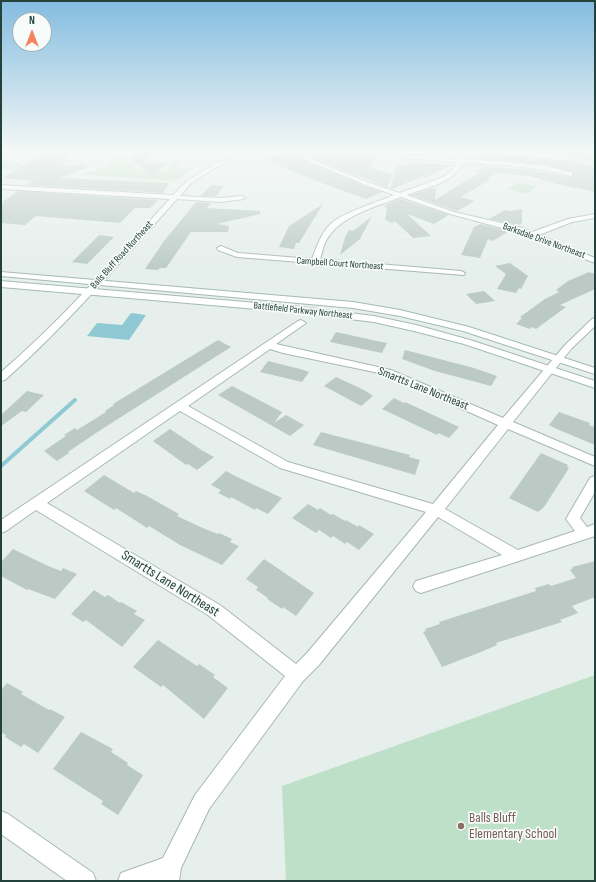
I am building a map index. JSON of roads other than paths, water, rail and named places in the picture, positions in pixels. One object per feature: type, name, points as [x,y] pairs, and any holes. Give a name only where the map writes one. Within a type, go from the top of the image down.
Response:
[{"type":"street","points":[[101,193],[220,200],[242,198]]},
{"type":"street","name":"Balls Bluff Road Northeast","points":[[1,378],[26,356],[89,292],[178,193]]},
{"type":"street","name":"Barksdale Drive Northeast","points":[[396,193],[452,213],[504,226],[532,235],[595,261]]},
{"type":"street","points":[[315,262],[322,241],[336,223],[356,213],[406,193]]},
{"type":"street","points":[[532,235],[560,223],[595,216]]},
{"type":"street","name":"Campbell Court Northeast","points":[[221,248],[238,255],[461,273]]},
{"type":"street","name":"Battlefield Parkway Northeast","points":[[1,274],[316,301],[376,309],[424,318],[466,329],[554,363],[595,385]]},
{"type":"street","name":"Battlefield Parkway Northeast","points":[[1,284],[357,316],[393,322],[554,363],[595,371]]},
{"type":"street","points":[[129,881],[169,873],[202,802],[297,675],[313,659],[436,510],[504,423],[554,363],[595,321]]},
{"type":"street","points":[[1,527],[301,322]]},
{"type":"street","name":"Smartts Lane Northeast","points":[[269,344],[283,350],[386,372],[595,462]]},
{"type":"street","points":[[180,406],[284,465],[436,510],[517,556]]},
{"type":"street","points":[[590,532],[573,519],[595,481]]},
{"type":"street","name":"Smartts Lane Northeast","points":[[36,503],[214,610],[297,675]]},
{"type":"street","points":[[420,586],[590,532]]},
{"type":"street","points":[[1,821],[85,881]]},
{"type":"water","points":[[131,313],[146,315],[129,340],[87,336],[97,323],[122,325]]},
{"type":"waterway","points":[[1,466],[75,400]]},
{"type":"place","name":"Balls Bluff Elementary School","points":[[461,826]]}]
